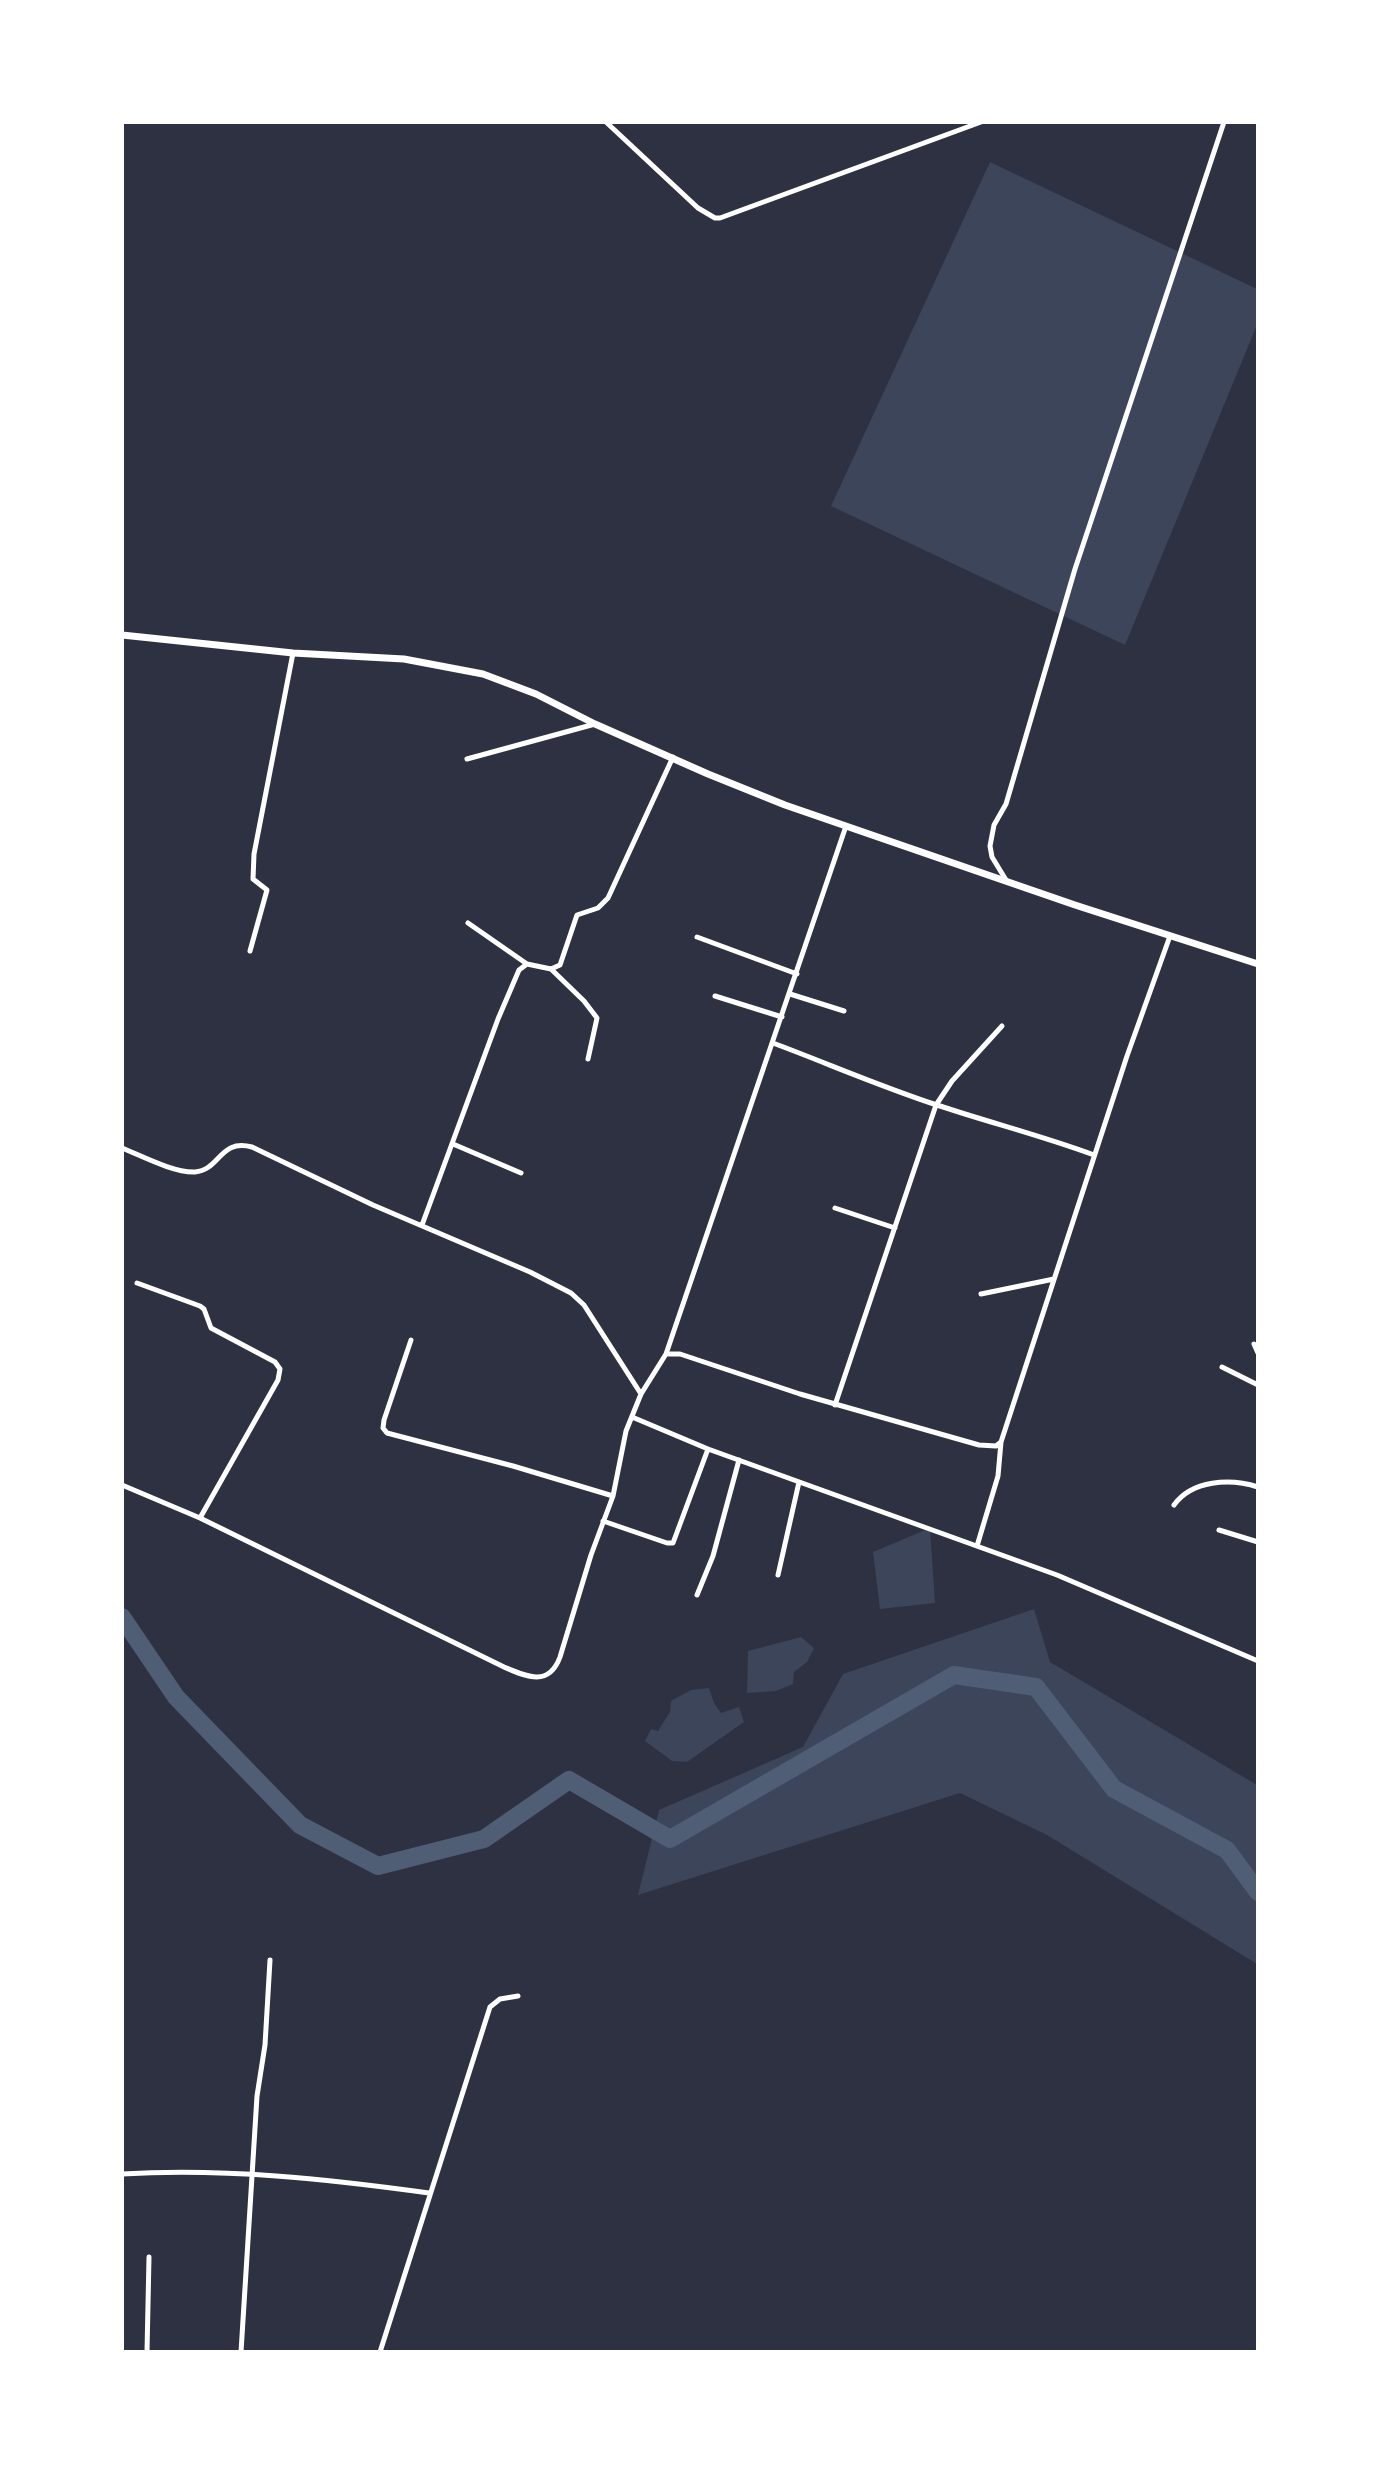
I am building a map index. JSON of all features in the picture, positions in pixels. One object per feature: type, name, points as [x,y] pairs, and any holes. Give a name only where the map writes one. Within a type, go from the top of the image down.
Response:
[{"type":"main road","points":[[122,635],[293,653],[404,659],[457,668],[515,685],[595,724],[785,805],[1075,905],[1258,964]]},
{"type":"street","points":[[606,122],[698,208],[715,218],[969,124],[981,122]]},
{"type":"street","points":[[1006,880],[992,857],[990,836],[1010,793],[1075,569],[1224,122]]},
{"type":"street","points":[[250,951],[267,890],[253,879],[254,854],[293,653]]},
{"type":"street","points":[[467,759],[595,724]]},
{"type":"street","points":[[551,969],[563,961],[578,915],[598,908],[608,898],[673,757]]},
{"type":"street","points":[[122,1485],[200,1518],[503,1667],[530,1677],[543,1677],[552,1672],[557,1666],[613,1496],[623,1444],[632,1417],[641,1394],[666,1354],[846,826]]},
{"type":"street","points":[[468,923],[527,964],[551,969],[584,1001],[597,1018],[588,1059]]},
{"type":"street","points":[[977,1546],[998,1476],[1001,1442],[1094,1155],[1170,936]]},
{"type":"street","points":[[697,937],[797,974]]},
{"type":"street","points":[[422,1225],[514,980],[519,970],[527,964]]},
{"type":"street","points":[[790,994],[844,1011]]},
{"type":"street","points":[[715,996],[782,1017]]},
{"type":"street","points":[[835,1405],[936,1105],[952,1081],[1002,1027]]},
{"type":"street","points":[[773,1043],[936,1105],[1032,1132],[1094,1155]]},
{"type":"street","points":[[453,1144],[521,1172]]},
{"type":"street","points":[[122,1148],[150,1160],[194,1172],[208,1167],[232,1146],[243,1145],[373,1206],[530,1272],[578,1297],[641,1394]]},
{"type":"street","points":[[835,1208],[895,1228]]},
{"type":"street","points":[[981,1294],[1054,1279]]},
{"type":"street","points":[[136,1283],[200,1306],[204,1309],[211,1328],[275,1362],[281,1369],[278,1380],[200,1518]]},
{"type":"street","points":[[411,1340],[384,1420],[383,1428],[390,1435],[513,1466],[613,1496]]},
{"type":"street","points":[[1254,1345],[1258,1353]]},
{"type":"street","points":[[666,1354],[680,1354],[835,1405],[979,1445],[996,1446],[1001,1442]]},
{"type":"street","points":[[1222,1367],[1258,1385]]},
{"type":"street","points":[[632,1417],[708,1449],[1057,1575],[1258,1661]]},
{"type":"street","points":[[603,1521],[673,1543],[708,1449]]},
{"type":"street","points":[[697,1595],[713,1556],[739,1460]]},
{"type":"street","points":[[778,1575],[799,1482]]},
{"type":"street","points":[[1174,1505],[1186,1491],[1198,1487],[1231,1482],[1258,1487]]},
{"type":"street","points":[[1219,1530],[1258,1542]]},
{"type":"street","points":[[242,2351],[257,2095],[265,2045],[270,1960]]},
{"type":"street","points":[[380,2351],[490,2007],[500,1999],[518,1996]]},
{"type":"street","points":[[122,2174],[252,2174],[334,2180],[429,2193]]},
{"type":"street","points":[[147,2351],[149,2257]]},
{"type":"shaded area","points":[[990,162],[1257,289],[1257,325],[1125,645],[831,506]]},
{"type":"shaded area","points":[[930,1528],[935,1603],[880,1609],[873,1552]]},
{"type":"shaded area","points":[[1034,1609],[1050,1662],[1257,1785],[1257,1964],[1047,1835],[960,1793],[638,1895],[659,1810],[803,1747],[843,1674]]},
{"type":"shaded area","points":[[801,1637],[814,1648],[807,1662],[794,1672],[793,1684],[776,1691],[747,1693],[748,1651]]},
{"type":"shaded area","points":[[709,1688],[721,1713],[739,1707],[744,1722],[687,1762],[672,1761],[645,1741],[651,1729],[658,1731],[670,1712],[671,1701],[691,1690]]},
{"type":"waterway","points":[[122,1617],[176,1697],[300,1825],[378,1866],[484,1839],[569,1780],[670,1839],[954,1675],[1036,1687],[1114,1789],[1227,1850],[1258,1892]]}]
